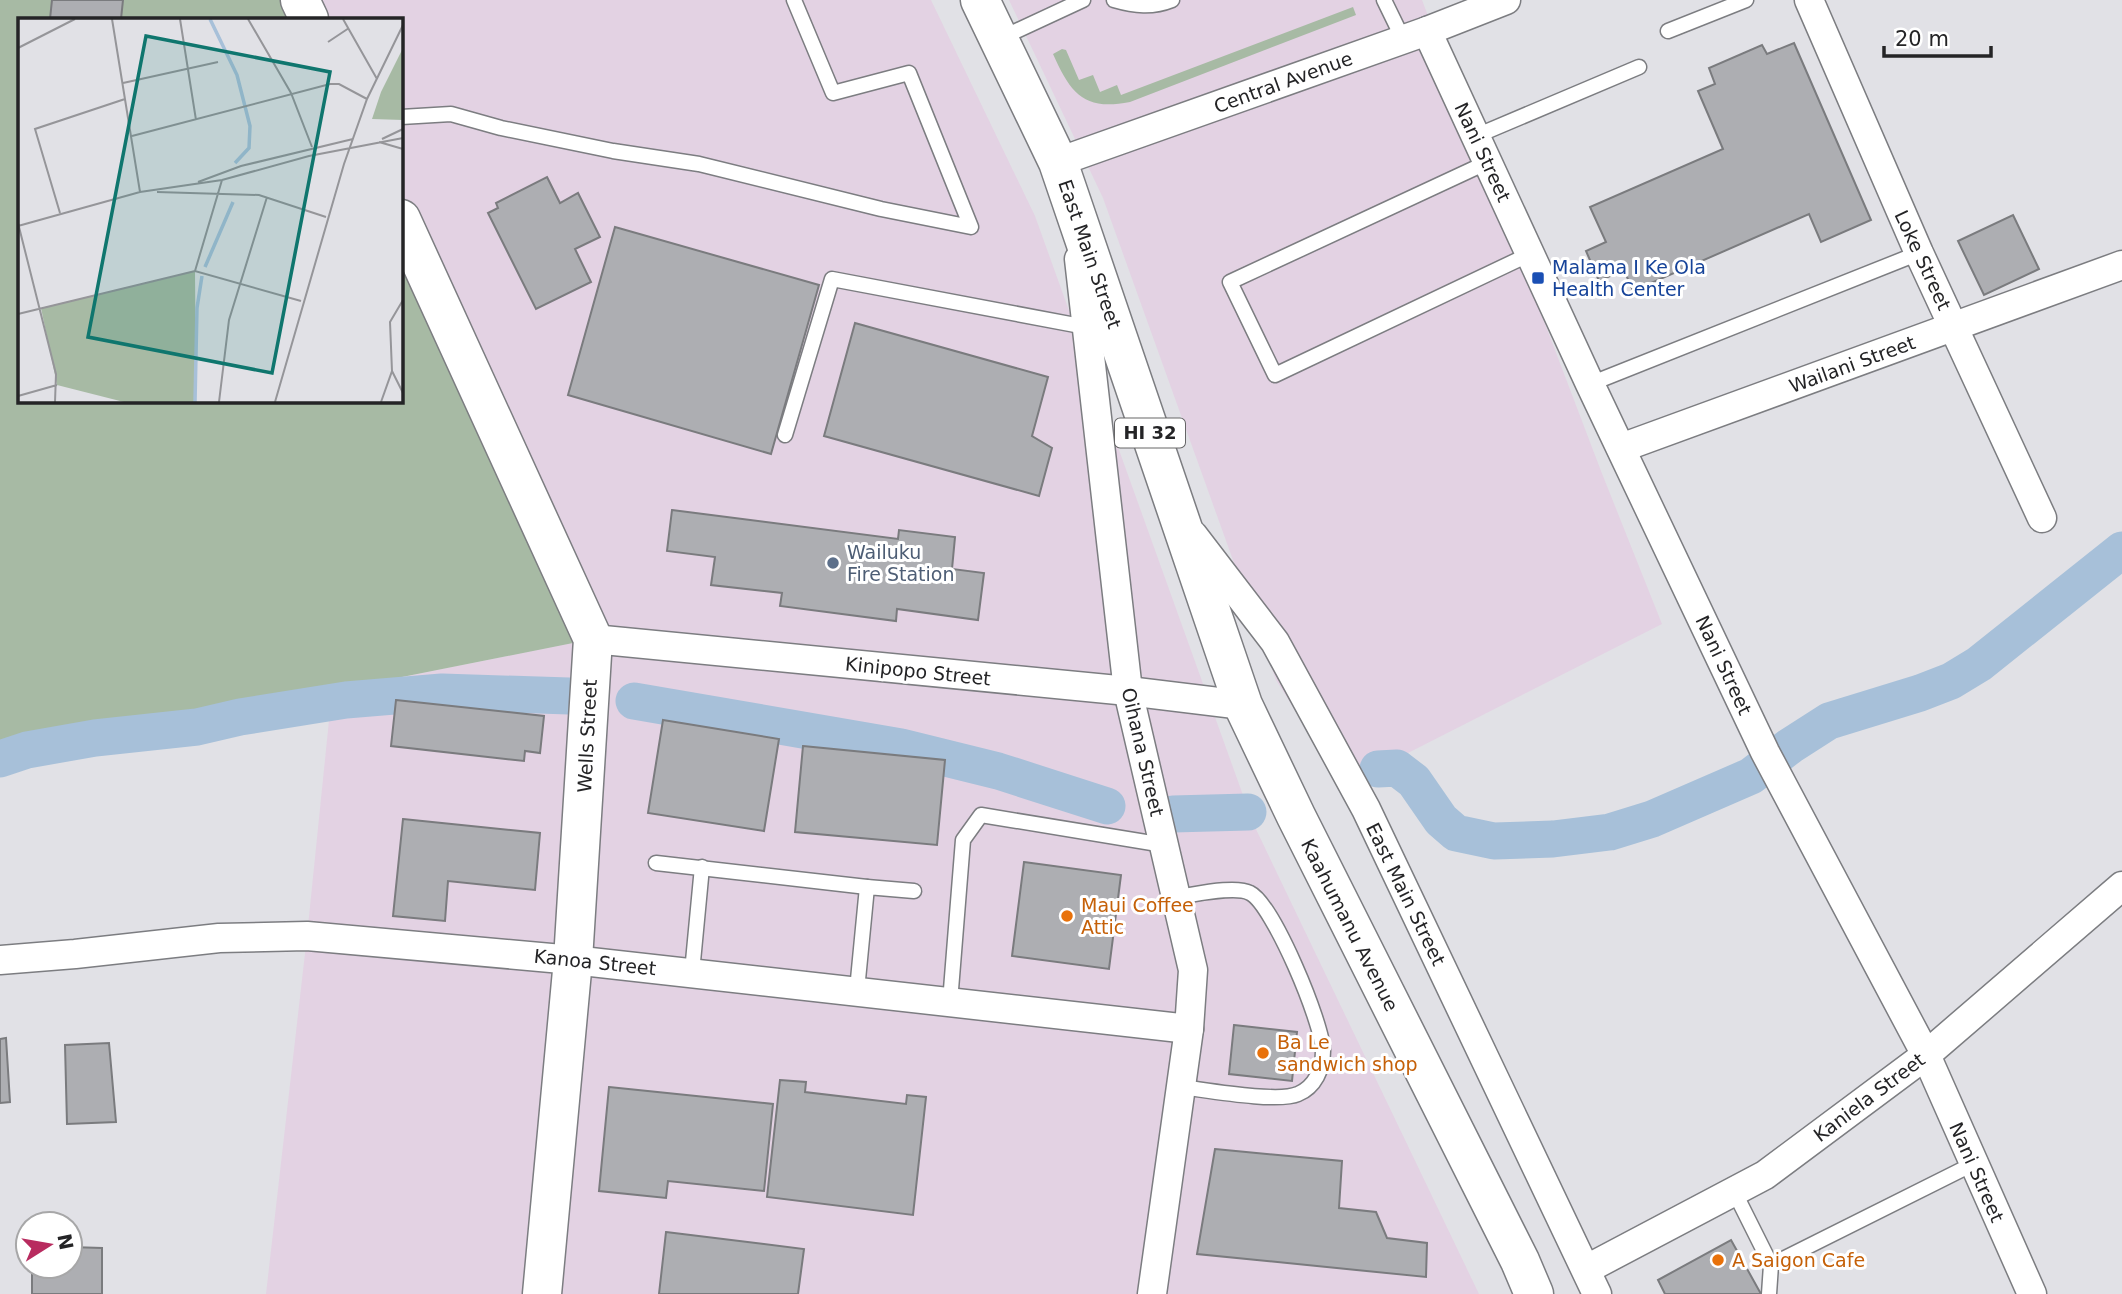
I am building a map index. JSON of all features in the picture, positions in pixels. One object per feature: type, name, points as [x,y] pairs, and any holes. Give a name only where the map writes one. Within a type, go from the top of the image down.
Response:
[{"type":"main road","points":[[300,0],[309,18]]},
{"type":"main road","name":"East Main Street","points":[[980,0],[1059,162],[1243,705]]},
{"type":"main road","name":"Wells Street","points":[[402,221],[593,639],[573,960],[542,1294]]},
{"type":"main road","name":"Kaahumanu Avenue","points":[[1243,705],[1527,1278]]},
{"type":"street","name":"Central Avenue","points":[[1059,162],[1506,0]]},
{"type":"street","name":"Loke Street","points":[[1809,0],[1919,253],[2042,518]]},
{"type":"street","name":"Nani Street","points":[[1415,35],[1476,136],[1590,384],[1772,763],[1926,1055],[2030,1293]]},
{"type":"street","name":"Oihana Street","points":[[1074,207],[1128,691],[1193,970],[1189,1029],[1152,1294]]},
{"type":"street","name":"Wailani Street","points":[[1621,448],[2122,265]]},
{"type":"street","name":"East Main Street","points":[[1178,516],[1282,654],[1366,810],[1592,1281]]},
{"type":"street","name":"Kinipopo Street","points":[[593,639],[1128,691],[1243,705]]},
{"type":"street","name":"Kaniela Street","points":[[1592,1281],[1734,1191],[1765,1175],[1926,1055],[2122,886]]},
{"type":"street","name":"Kanoa Street","points":[[0,960],[219,938],[307,936],[692,972],[1189,1029]]},
{"type":"lane","points":[[402,117],[451,114],[501,128],[601,149],[699,164],[881,209],[971,227],[909,73],[832,93],[794,0]]},
{"type":"lane","points":[[999,39],[1083,0]]},
{"type":"lane","points":[[1114,0],[1135,6],[1159,5],[1172,0]]},
{"type":"lane","points":[[1384,0],[1415,35]]},
{"type":"lane","points":[[1668,31],[1746,0]]},
{"type":"lane","points":[[1476,136],[1639,67]]},
{"type":"lane","points":[[1488,162],[1230,282],[1275,375],[1530,254]]},
{"type":"lane","points":[[1590,384],[1919,253]]},
{"type":"lane","points":[[785,435],[832,279],[1086,327]]},
{"type":"lane","points":[[950,1002],[963,840],[981,815],[1164,845]]},
{"type":"lane","points":[[656,863],[914,891]]},
{"type":"lane","points":[[692,972],[702,867]]},
{"type":"lane","points":[[858,990],[867,887]]},
{"type":"lane","points":[[1176,897],[1237,890],[1250,892],[1261,902],[1289,953],[1313,1007],[1323,1051],[1321,1071],[1311,1087],[1296,1096],[1255,1096],[1181,1087]]},
{"type":"lane","points":[[1771,1265],[1973,1164]]},
{"type":"lane","points":[[1734,1191],[1771,1265],[1769,1294]]},
{"type":"shaded area","points":[[300,0],[931,0],[1035,216],[1253,823],[1479,1294],[266,1294],[332,691],[592,639],[402,221],[402,18],[309,18]]},
{"type":"shaded area","points":[[1009,0],[1422,0],[1662,624],[1343,786],[1276,680],[1103,198]]},
{"type":"green space","points":[[0,0],[300,0],[309,18],[18,18],[18,402],[402,402],[402,221],[593,639],[0,757]]},
{"type":"green space","points":[[1353,7],[1356,15],[1130,102],[1101,104],[1081,96],[1066,80],[1053,54],[1062,49],[1066,50],[1079,80],[1093,75],[1100,92],[1117,85],[1121,95]]},
{"type":"building","points":[[52,0],[123,0],[121,18],[50,18]]},
{"type":"building","points":[[1794,43],[1871,220],[1821,242],[1809,214],[1633,291],[1624,270],[1599,281],[1586,251],[1606,242],[1590,207],[1723,149],[1698,91],[1715,84],[1709,68],[1762,45],[1767,54]]},
{"type":"building","points":[[547,177],[560,203],[578,193],[600,237],[575,249],[591,282],[536,309],[488,213],[498,208],[496,203]]},
{"type":"building","points":[[2013,215],[2039,269],[1984,295],[1958,241]]},
{"type":"building","points":[[615,227],[819,285],[771,454],[568,395]]},
{"type":"building","points":[[855,323],[1048,377],[1032,436],[1052,448],[1039,496],[824,436]]},
{"type":"building","name":"Wailuku Fire Station","points":[[672,510],[898,539],[899,530],[955,537],[952,569],[984,573],[978,620],[897,609],[896,621],[780,606],[782,593],[711,585],[715,557],[667,551]]},
{"type":"building","points":[[396,700],[544,716],[540,753],[525,751],[524,761],[391,746]]},
{"type":"building","points":[[663,720],[779,739],[764,831],[648,813]]},
{"type":"building","points":[[803,746],[945,760],[937,845],[795,832]]},
{"type":"building","points":[[403,819],[540,833],[535,890],[448,881],[445,921],[393,916]]},
{"type":"building","name":"Maui Coffee Attic","points":[[1024,862],[1121,875],[1109,969],[1012,956]]},
{"type":"building","name":"Ba Le sandwich shop","points":[[1234,1025],[1297,1032],[1292,1081],[1229,1074]]},
{"type":"building","points":[[6,1038],[10,1102],[0,1103],[0,1039]]},
{"type":"building","points":[[109,1043],[116,1122],[67,1124],[65,1045]]},
{"type":"building","points":[[780,1080],[806,1082],[805,1092],[906,1104],[907,1095],[926,1097],[913,1215],[767,1197]]},
{"type":"building","points":[[609,1087],[773,1104],[764,1191],[668,1181],[666,1198],[599,1191]]},
{"type":"building","points":[[1215,1149],[1342,1161],[1339,1208],[1376,1212],[1387,1238],[1427,1243],[1426,1277],[1197,1254]]},
{"type":"building","points":[[666,1232],[804,1249],[798,1294],[659,1294]]},
{"type":"building","name":"A Saigon Cafe","points":[[1731,1240],[1761,1294],[1665,1294],[1658,1280]]},
{"type":"building","points":[[84,1247],[102,1248],[102,1294],[32,1294],[32,1280],[84,1280]]},
{"type":"waterway","points":[[1378,769],[1397,768],[1414,781],[1441,820],[1456,833],[1494,841],[1553,839],[1610,832],[1652,819],[1751,776],[1829,721],[1951,681],[1979,664],[2122,550]]},
{"type":"waterway","points":[[0,759],[27,750],[95,738],[197,727],[240,717],[346,700],[442,692],[569,696]]},
{"type":"waterway","points":[[634,701],[901,747],[998,771],[1107,806]]},
{"type":"waterway","points":[[1173,814],[1248,812]]},
{"type":"place","name":"Malama I Ke Ola Health Center","points":[[1538,278]]},
{"type":"place","name":"Wailuku Fire Station","points":[[833,563]]},
{"type":"place","name":"Maui Coffee Attic","points":[[1067,916]]},
{"type":"place","name":"Ba Le sandwich shop","points":[[1263,1053]]},
{"type":"place","name":"A Saigon Cafe","points":[[1718,1260]]}]
